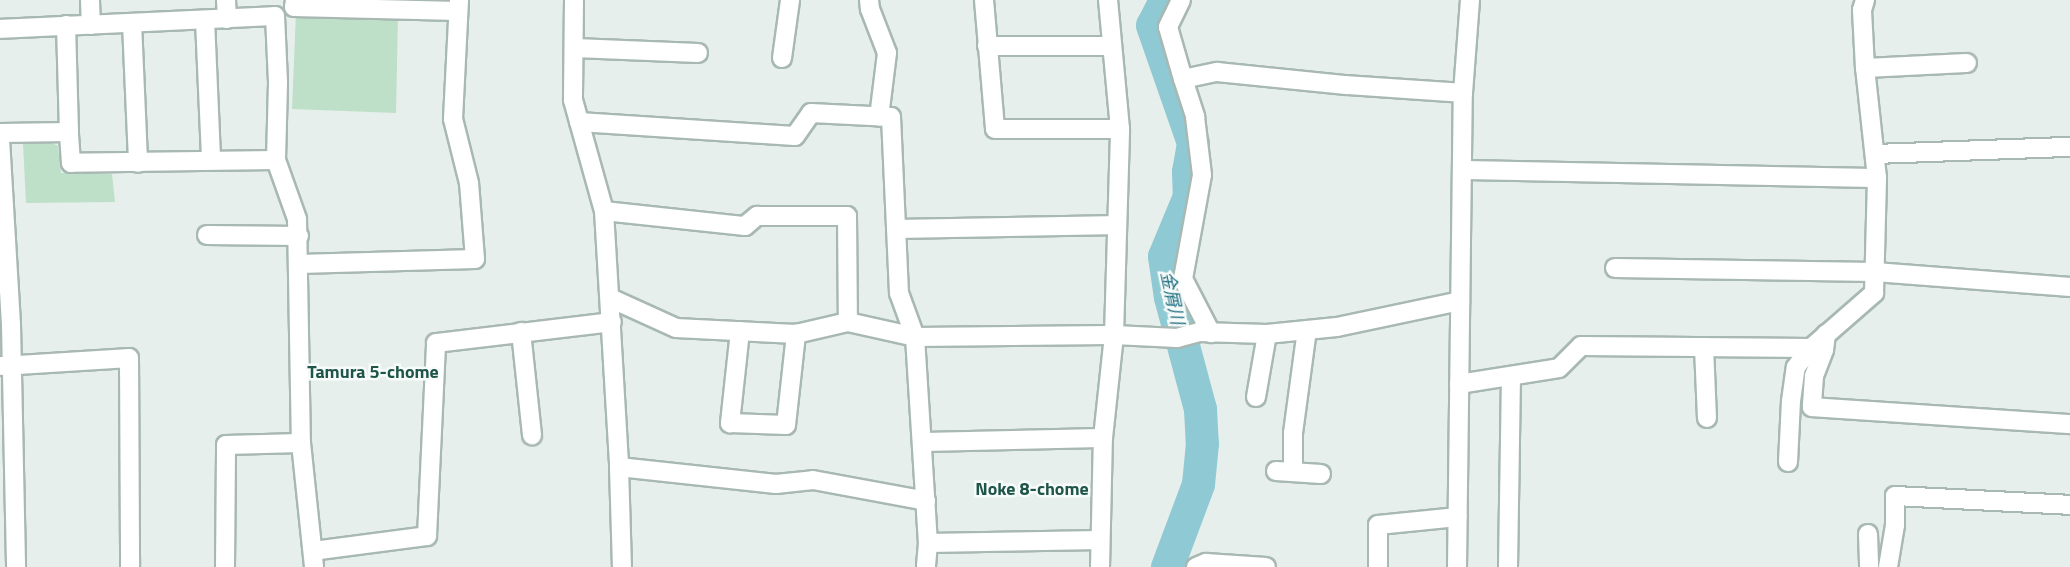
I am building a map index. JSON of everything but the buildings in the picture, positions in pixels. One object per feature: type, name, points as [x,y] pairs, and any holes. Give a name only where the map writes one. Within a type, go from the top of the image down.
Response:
[{"type":"street","points":[[90,0],[91,25]]},
{"type":"street","points":[[226,0],[227,19]]},
{"type":"street","points":[[295,0],[294,7],[458,5],[453,119],[469,183],[475,259],[299,264]]},
{"type":"street","points":[[574,0],[573,100],[604,211],[612,322],[622,567]]},
{"type":"street","points":[[782,58],[790,0]]},
{"type":"street","points":[[870,0],[870,9],[887,53],[879,117]]},
{"type":"street","points":[[984,0],[995,129],[1119,129]]},
{"type":"street","points":[[1100,567],[1103,438],[1114,335],[1119,129],[1108,0]]},
{"type":"street","points":[[1181,0],[1168,27],[1196,117],[1202,175],[1183,279],[1205,332]]},
{"type":"street","points":[[1457,567],[1463,93],[1470,0]]},
{"type":"street","points":[[1788,462],[1791,401],[1796,367],[1811,348],[1874,293],[1877,178],[1865,68],[1862,10],[1865,0]]},
{"type":"street","points":[[0,29],[275,16],[278,83],[276,160],[294,211],[298,236],[301,443],[314,559],[427,536],[436,343],[612,322]]},
{"type":"street","points":[[205,20],[211,160]]},
{"type":"street","points":[[132,23],[138,163]]},
{"type":"street","points":[[66,25],[71,163],[276,160]]},
{"type":"street","points":[[987,46],[1112,46]]},
{"type":"street","points":[[575,48],[663,58],[698,53]]},
{"type":"street","points":[[1865,68],[1967,63]]},
{"type":"street","points":[[1183,79],[1217,72],[1346,85],[1463,93]]},
{"type":"street","points":[[579,122],[795,136],[812,113],[891,117],[899,293],[915,337],[926,501],[928,543],[926,567]]},
{"type":"street","points":[[0,133],[69,132]]},
{"type":"street","points":[[0,139],[6,366],[16,567]]},
{"type":"street","points":[[1875,154],[2070,147]]},
{"type":"street","points":[[1462,170],[1877,178]]},
{"type":"street","points":[[604,211],[745,226],[757,216],[847,216],[848,322]]},
{"type":"street","points":[[896,229],[1117,225]]},
{"type":"street","points":[[207,235],[298,236]]},
{"type":"street","points":[[1615,268],[1875,272],[2070,287]]},
{"type":"street","points":[[610,298],[676,328],[796,334],[848,322],[915,337],[1114,335],[1177,338],[1205,332],[1267,334],[1337,327],[1460,302]]},
{"type":"street","points":[[1307,330],[1293,433],[1284,471],[1321,474]]},
{"type":"street","points":[[740,331],[730,423],[786,425],[796,334]]},
{"type":"street","points":[[521,333],[532,435]]},
{"type":"street","points":[[1256,397],[1267,334]]},
{"type":"street","points":[[1826,334],[1824,350],[1814,376],[1812,407],[2070,424]]},
{"type":"street","points":[[1459,384],[1559,368],[1581,346],[1811,348]]},
{"type":"street","points":[[1704,347],[1707,418]]},
{"type":"street","points":[[6,366],[129,358],[130,567]]},
{"type":"street","points":[[1508,567],[1511,376]]},
{"type":"street","points":[[922,442],[1103,438]]},
{"type":"street","points":[[225,567],[226,445],[301,443]]},
{"type":"street","points":[[619,467],[776,484],[813,480],[926,501]]},
{"type":"street","points":[[1888,567],[1895,525],[1895,496],[2070,505]]},
{"type":"street","points":[[1378,567],[1378,525],[1458,517]]},
{"type":"street","points":[[1868,534],[1869,567]]},
{"type":"street","points":[[928,543],[1100,540]]},
{"type":"street","points":[[1196,567],[1206,563],[1266,567]]},
{"type":"green space","points":[[296,12],[398,16],[396,113],[292,109]]},
{"type":"green space","points":[[52,143],[58,146],[61,173],[112,174],[115,202],[26,203],[23,144]]},
{"type":"waterway","name":"金屑川","points":[[1165,0],[1152,25],[1193,143],[1188,172],[1189,196],[1164,256],[1170,297],[1200,409],[1202,443],[1198,484],[1167,567]]},
{"type":"district","name":"Tamura 5-chome","points":[[373,372]]},
{"type":"district","name":"Noke 8-chome","points":[[1032,489]]}]
